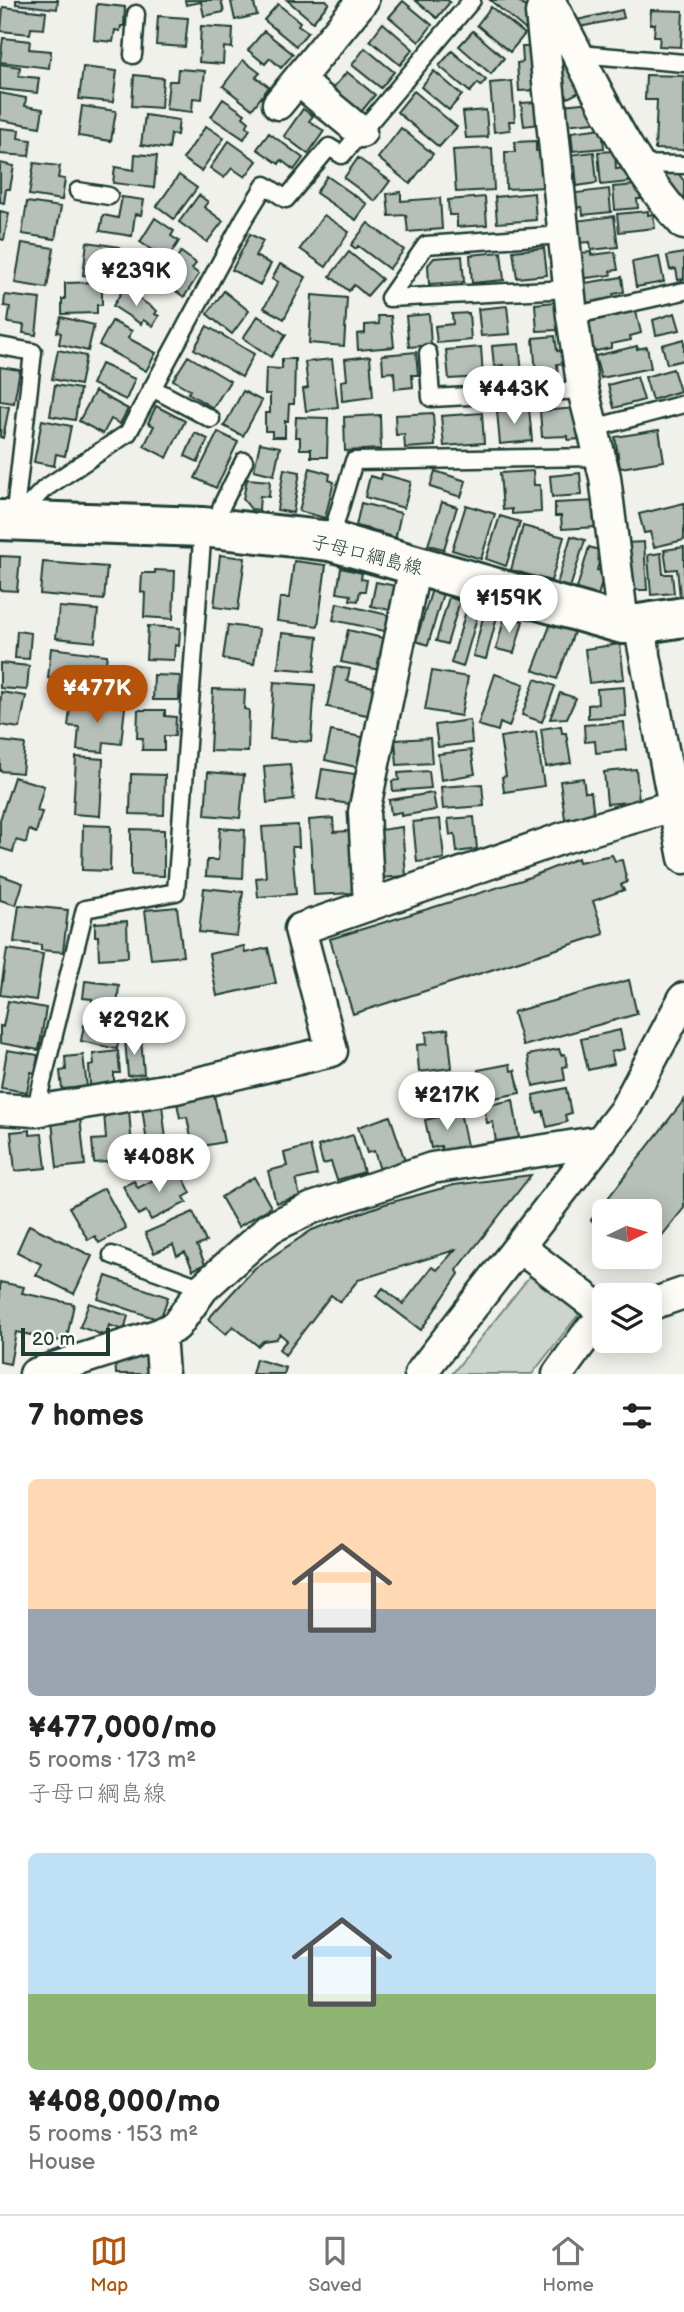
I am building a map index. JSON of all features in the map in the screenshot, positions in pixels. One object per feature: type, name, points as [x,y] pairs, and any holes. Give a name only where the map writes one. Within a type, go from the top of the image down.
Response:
[{"type":"main road","name":"子母口綱島線","points":[[7,520],[209,527],[330,541],[631,624],[684,617]]},
{"type":"street","points":[[278,104],[363,0]]},
{"type":"street","points":[[547,0],[637,164],[660,198],[684,224]]},
{"type":"street","points":[[547,0],[541,13],[562,235],[583,390],[606,477],[631,624],[684,858]]},
{"type":"street","points":[[299,81],[361,132]]},
{"type":"street","points":[[369,905],[364,812],[415,566]]},
{"type":"street","points":[[0,1108],[35,1111],[176,1088],[332,1051],[300,929],[563,838],[673,806]]},
{"type":"street","points":[[420,1374],[624,1111],[684,998]]},
{"type":"street","points":[[35,1374],[160,1334],[176,1326],[203,1288],[270,1228],[312,1208],[432,1168],[602,1141]]},
{"type":"street","points":[[519,1247],[592,1303]]},
{"type":"street","points":[[662,1301],[684,1293]]},
{"type":"street","points":[[558,1374],[592,1329]]},
{"type":"street","points":[[160,1334],[163,1374]]},
{"type":"lane","points":[[7,520],[44,489],[128,433],[265,185],[286,199],[329,147],[342,155],[472,0]]},
{"type":"lane","points":[[133,55],[136,14]]},
{"type":"lane","points":[[579,54],[684,63]]},
{"type":"lane","points":[[637,164],[684,165]]},
{"type":"lane","points":[[78,191],[109,196]]},
{"type":"lane","points":[[562,235],[426,245],[389,298],[570,302],[684,291]]},
{"type":"lane","points":[[0,346],[33,352],[7,520]]},
{"type":"lane","points":[[428,353],[431,398],[583,390]]},
{"type":"lane","points":[[152,388],[211,419]]},
{"type":"lane","points":[[330,541],[354,461],[596,443],[684,404]]},
{"type":"lane","points":[[35,1111],[85,909],[176,892],[209,527],[243,461]]},
{"type":"lane","points":[[112,1255],[203,1288]]},
{"type":"shaded area","points":[[534,1271],[582,1310],[532,1374],[452,1374]]},
{"type":"building","points":[[16,0],[58,0],[57,9],[16,4]]},
{"type":"building","points":[[185,0],[221,0],[224,12],[204,16],[201,2],[186,5]]},
{"type":"building","points":[[253,0],[257,15],[235,20],[231,2]]},
{"type":"building","points":[[287,0],[326,0],[329,3],[313,22]]},
{"type":"building","points":[[415,0],[447,0],[450,2],[437,18]]},
{"type":"building","points":[[490,0],[517,0],[529,10],[533,25],[527,31]]},
{"type":"building","points":[[403,1],[432,25],[419,42],[389,17]]},
{"type":"building","points":[[97,4],[125,7],[124,26],[121,26],[120,31],[115,30],[113,42],[94,40]]},
{"type":"building","points":[[278,4],[308,32],[296,46],[264,20]]},
{"type":"building","points":[[3,7],[46,12],[44,29],[31,28],[30,34],[1,31]]},
{"type":"building","points":[[491,7],[525,34],[510,52],[477,25]]},
{"type":"building","points":[[622,10],[624,18],[579,27],[577,20]]},
{"type":"building","points":[[651,10],[683,11],[681,47],[659,46],[660,36],[654,36],[655,24],[650,24]]},
{"type":"building","points":[[158,16],[188,18],[185,47],[156,45]]},
{"type":"building","points":[[383,23],[413,49],[400,65],[370,40]]},
{"type":"building","points":[[201,26],[233,28],[232,48],[224,47],[223,64],[199,62]]},
{"type":"building","points":[[264,31],[293,54],[281,68],[270,58],[265,64],[248,50]]},
{"type":"building","points":[[473,31],[504,58],[491,74],[459,46]]},
{"type":"building","points":[[3,38],[30,41],[29,49],[51,51],[49,68],[0,62]]},
{"type":"building","points":[[558,40],[585,89],[568,98],[552,69]]},
{"type":"building","points":[[522,47],[536,47],[539,90],[519,91],[517,63],[523,62]]},
{"type":"building","points":[[365,48],[394,72],[381,88],[352,65]]},
{"type":"building","points":[[452,51],[486,80],[481,86],[478,83],[470,92],[439,66]]},
{"type":"building","points":[[243,60],[260,73],[256,77],[269,87],[252,109],[223,86]]},
{"type":"building","points":[[0,64],[20,67],[19,76],[39,78],[37,93],[0,89]]},
{"type":"building","points":[[83,67],[117,71],[113,102],[79,99]]},
{"type":"building","points":[[178,69],[205,71],[202,99],[193,98],[192,112],[166,109],[169,81],[177,81]]},
{"type":"building","points":[[434,71],[462,95],[449,110],[421,87]]},
{"type":"building","points":[[347,72],[375,95],[361,112],[333,88]]},
{"type":"building","points":[[134,75],[163,78],[161,108],[132,106]]},
{"type":"building","points":[[646,75],[684,76],[684,150],[655,149],[657,100],[645,100]]},
{"type":"building","points":[[512,81],[515,121],[509,121],[510,130],[494,132],[490,83]]},
{"type":"building","points":[[414,91],[457,127],[439,147],[397,112]]},
{"type":"building","points":[[0,93],[26,98],[25,106],[43,109],[40,127],[0,120]]},
{"type":"building","points":[[223,99],[245,114],[243,117],[249,122],[246,127],[250,129],[244,139],[211,117]]},
{"type":"building","points":[[537,102],[540,124],[524,126],[521,103]]},
{"type":"building","points":[[591,102],[594,122],[565,125],[563,105]]},
{"type":"building","points":[[82,106],[116,111],[111,141],[78,136]]},
{"type":"building","points":[[303,109],[313,116],[309,121],[324,131],[308,154],[284,136]]},
{"type":"building","points":[[486,110],[488,137],[466,138],[463,112]]},
{"type":"building","points":[[145,115],[179,120],[177,135],[171,134],[169,149],[141,145]]},
{"type":"building","points":[[206,126],[224,138],[201,171],[183,159]]},
{"type":"building","points":[[0,128],[19,130],[18,138],[31,140],[29,156],[0,154]]},
{"type":"building","points":[[401,128],[433,154],[410,184],[378,158]]},
{"type":"building","points":[[602,128],[604,148],[573,151],[571,132]]},
{"type":"building","points":[[269,133],[303,158],[294,170],[281,160],[279,164],[257,149]]},
{"type":"building","points":[[229,141],[257,161],[245,177],[232,168],[224,178],[210,168]]},
{"type":"building","points":[[536,141],[536,151],[545,150],[546,187],[506,189],[505,152],[515,152],[515,142]]},
{"type":"building","points":[[492,148],[494,190],[456,192],[453,150]]},
{"type":"building","points":[[615,151],[616,169],[624,168],[628,171],[629,182],[601,185],[598,152]]},
{"type":"building","points":[[594,152],[597,183],[577,186],[575,166],[570,167],[568,155]]},
{"type":"building","points":[[135,154],[157,156],[154,188],[113,183],[115,167],[134,170]]},
{"type":"building","points":[[358,158],[390,181],[375,201],[344,178]]},
{"type":"building","points":[[0,163],[14,166],[10,189],[6,189],[4,203],[0,202]]},
{"type":"building","points":[[34,163],[60,166],[58,178],[65,179],[62,200],[29,195]]},
{"type":"building","points":[[678,173],[684,181],[684,204],[655,174]]},
{"type":"building","points":[[179,175],[197,188],[174,219],[157,206]]},
{"type":"building","points":[[327,176],[367,204],[356,220],[316,193]]},
{"type":"building","points":[[636,185],[637,189],[640,189],[641,199],[637,199],[638,208],[615,210],[613,187]]},
{"type":"building","points":[[609,189],[611,212],[583,215],[582,207],[570,209],[568,194]]},
{"type":"building","points":[[401,192],[401,201],[440,198],[442,229],[408,232],[406,215],[389,216],[387,194]]},
{"type":"building","points":[[534,193],[536,220],[497,223],[495,197]]},
{"type":"building","points":[[199,195],[208,202],[204,207],[223,221],[207,242],[179,222]]},
{"type":"building","points":[[122,197],[144,200],[141,215],[135,214],[132,236],[100,231],[103,215],[118,218]]},
{"type":"building","points":[[485,197],[487,225],[457,227],[457,215],[449,215],[448,200]]},
{"type":"building","points":[[27,202],[61,207],[55,239],[22,234]]},
{"type":"building","points":[[0,211],[9,213],[4,240],[0,239]]},
{"type":"building","points":[[648,211],[648,215],[653,214],[655,228],[619,232],[617,214]]},
{"type":"building","points":[[324,215],[349,232],[326,267],[300,249]]},
{"type":"building","points":[[614,216],[618,247],[591,250],[590,242],[577,243],[575,221]]},
{"type":"building","points":[[155,218],[174,231],[171,236],[179,241],[167,260],[140,242]]},
{"type":"building","points":[[368,223],[404,250],[389,269],[358,246],[356,249],[351,245]]},
{"type":"building","points":[[250,234],[263,241],[255,256],[271,264],[260,285],[232,270]]},
{"type":"building","points":[[87,242],[120,247],[118,263],[112,263],[110,278],[83,275]]},
{"type":"building","points":[[22,243],[54,248],[47,288],[15,283]]},
{"type":"building","points":[[544,248],[547,275],[517,278],[513,251]]},
{"type":"building","points":[[181,252],[196,263],[192,269],[199,274],[184,297],[161,280]]},
{"type":"building","points":[[349,252],[382,279],[367,296],[354,285],[349,291],[330,276]]},
{"type":"building","points":[[501,252],[504,280],[472,283],[470,255]]},
{"type":"building","points":[[591,252],[591,255],[615,252],[618,270],[610,271],[611,275],[578,279],[579,253]]},
{"type":"building","points":[[137,253],[159,271],[143,291],[121,274]]},
{"type":"building","points":[[684,253],[684,279],[678,280],[676,269],[670,270],[667,256]]},
{"type":"building","points":[[462,256],[464,282],[429,284],[428,265],[434,258]]},
{"type":"building","points":[[659,257],[664,282],[636,287],[632,262]]},
{"type":"building","points":[[280,264],[306,277],[284,319],[264,308],[278,282],[272,279]]},
{"type":"building","points":[[622,277],[624,292],[613,294],[614,298],[582,304],[579,284]]},
{"type":"building","points":[[102,282],[102,305],[97,305],[97,313],[62,314],[65,283]]},
{"type":"building","points":[[124,288],[157,311],[155,314],[159,316],[153,326],[143,320],[141,324],[113,306]]},
{"type":"building","points":[[224,291],[249,311],[232,334],[207,314]]},
{"type":"building","points":[[5,295],[40,299],[36,335],[23,333],[24,325],[8,323],[10,307],[4,306]]},
{"type":"building","points":[[312,295],[347,298],[344,346],[309,343]]},
{"type":"building","points":[[556,302],[558,330],[537,331],[535,304]]},
{"type":"building","points":[[507,306],[510,334],[481,336],[478,309]]},
{"type":"building","points":[[636,311],[641,333],[630,336],[631,340],[611,344],[611,348],[591,352],[584,323]]},
{"type":"building","points":[[469,313],[471,340],[437,343],[435,326],[453,324],[452,314]]},
{"type":"building","points":[[675,313],[680,330],[656,335],[653,320]]},
{"type":"building","points":[[429,314],[431,345],[409,347],[406,316]]},
{"type":"building","points":[[258,316],[286,335],[271,357],[243,338]]},
{"type":"building","points":[[378,316],[391,316],[394,347],[358,350],[357,334],[365,333],[365,325],[379,324]]},
{"type":"building","points":[[61,317],[94,325],[88,351],[59,344],[61,333],[57,332]]},
{"type":"building","points":[[112,321],[132,331],[128,338],[156,353],[146,371],[99,345]]},
{"type":"building","points":[[207,326],[254,354],[242,377],[194,349]]},
{"type":"building","points":[[555,336],[557,351],[564,350],[565,363],[557,364],[558,372],[536,374],[533,338]]},
{"type":"building","points":[[684,339],[684,360],[667,364],[662,345]]},
{"type":"building","points":[[519,344],[523,382],[505,384],[503,365],[494,366],[492,346]]},
{"type":"building","points":[[637,346],[637,349],[647,347],[651,368],[601,378],[595,356]]},
{"type":"building","points":[[481,347],[483,377],[449,379],[446,350]]},
{"type":"building","points":[[58,350],[86,356],[80,385],[52,379]]},
{"type":"building","points":[[416,352],[418,375],[412,375],[413,387],[395,389],[394,372],[383,373],[382,355]]},
{"type":"building","points":[[188,356],[230,381],[213,408],[173,380]]},
{"type":"building","points":[[370,356],[373,397],[342,401],[341,381],[347,380],[345,359]]},
{"type":"building","points":[[282,359],[295,359],[294,404],[289,404],[285,437],[272,437],[272,431],[265,431],[265,413],[270,413],[270,394],[265,394],[266,368],[282,369]]},
{"type":"building","points":[[332,359],[338,407],[306,411],[303,389],[308,388],[305,362]]},
{"type":"building","points":[[101,364],[135,379],[126,400],[92,384]]},
{"type":"building","points":[[0,367],[20,370],[14,403],[0,401]]},
{"type":"building","points":[[673,369],[680,391],[652,400],[645,377]]},
{"type":"building","points":[[637,377],[644,400],[614,408],[608,385]]},
{"type":"building","points":[[55,385],[80,389],[75,420],[50,416]]},
{"type":"building","points":[[95,391],[128,409],[120,424],[111,419],[103,434],[79,421]]},
{"type":"building","points":[[243,391],[262,401],[243,436],[224,426]]},
{"type":"building","points":[[0,405],[9,407],[3,438],[0,437]]},
{"type":"building","points":[[156,406],[185,421],[167,458],[144,446],[154,426],[148,423]]},
{"type":"building","points":[[529,408],[532,441],[500,444],[497,411]]},
{"type":"building","points":[[577,408],[580,439],[568,440],[568,436],[542,437],[540,411]]},
{"type":"building","points":[[433,413],[435,446],[405,448],[404,434],[396,435],[395,415]]},
{"type":"building","points":[[482,413],[484,443],[444,446],[441,416]]},
{"type":"building","points":[[380,415],[381,449],[345,451],[344,417]]},
{"type":"building","points":[[296,417],[328,418],[327,457],[311,457],[311,449],[300,449],[300,437],[295,437]]},
{"type":"building","points":[[42,420],[71,426],[65,456],[56,454],[54,466],[34,462]]},
{"type":"building","points":[[659,430],[664,461],[620,468],[615,437]]},
{"type":"building","points":[[218,432],[238,442],[216,488],[195,478]]},
{"type":"building","points":[[195,433],[208,439],[198,462],[185,456]]},
{"type":"building","points":[[260,443],[280,447],[274,475],[254,470]]},
{"type":"building","points":[[310,468],[330,474],[329,480],[334,482],[325,518],[299,511]]},
{"type":"building","points":[[284,469],[300,472],[293,513],[277,510]]},
{"type":"building","points":[[435,471],[466,481],[461,497],[430,487]]},
{"type":"building","points":[[533,471],[534,485],[540,485],[541,512],[512,514],[512,509],[503,510],[500,473]]},
{"type":"building","points":[[580,473],[582,495],[552,497],[550,476]]},
{"type":"building","points":[[382,474],[411,482],[404,508],[365,497],[370,476],[381,479]]},
{"type":"building","points":[[247,479],[270,481],[269,497],[260,496],[259,510],[251,509],[243,499]]},
{"type":"building","points":[[596,501],[597,527],[562,529],[561,516],[555,516],[555,503]]},
{"type":"building","points":[[442,502],[457,507],[444,549],[428,545]]},
{"type":"building","points":[[361,503],[401,513],[395,540],[379,536],[381,532],[356,526]]},
{"type":"building","points":[[684,503],[684,540],[654,547],[650,532],[644,533],[639,514]]},
{"type":"building","points":[[466,505],[495,514],[481,559],[452,550]]},
{"type":"building","points":[[500,516],[520,522],[506,566],[486,559]]},
{"type":"building","points":[[523,526],[564,537],[551,581],[511,570]]},
{"type":"building","points":[[571,536],[585,540],[570,588],[557,584]]},
{"type":"building","points":[[644,542],[647,590],[631,590],[626,543]]},
{"type":"building","points":[[589,547],[602,551],[597,570],[605,572],[597,599],[576,592]]},
{"type":"building","points":[[684,547],[684,597],[680,597],[677,569],[667,570],[664,550]]},
{"type":"building","points":[[661,553],[663,574],[672,574],[674,593],[651,595],[648,555]]},
{"type":"building","points":[[220,555],[245,558],[238,610],[214,607]]},
{"type":"building","points":[[0,556],[20,557],[17,591],[0,590]]},
{"type":"building","points":[[294,561],[326,565],[318,626],[277,621],[280,598],[289,598]]},
{"type":"building","points":[[43,562],[107,567],[104,600],[40,594]]},
{"type":"building","points":[[341,568],[362,573],[361,579],[367,580],[365,591],[360,591],[358,601],[350,600],[351,595],[337,593]]},
{"type":"building","points":[[155,570],[175,571],[173,619],[144,617],[142,573],[155,573]]},
{"type":"building","points":[[376,582],[396,586],[390,610],[371,606]]},
{"type":"building","points":[[432,589],[443,593],[428,645],[416,641]]},
{"type":"building","points":[[449,597],[460,601],[447,644],[436,641]]},
{"type":"building","points":[[337,603],[388,615],[385,631],[333,620]]},
{"type":"building","points":[[468,604],[480,607],[463,667],[451,663]]},
{"type":"building","points":[[59,607],[98,610],[95,642],[56,638]]},
{"type":"building","points":[[485,610],[498,613],[486,659],[473,656]]},
{"type":"building","points":[[505,616],[523,621],[514,653],[496,649]]},
{"type":"building","points":[[551,623],[574,632],[557,679],[533,670]]},
{"type":"building","points":[[228,625],[259,629],[254,664],[223,659]]},
{"type":"building","points":[[148,626],[180,628],[179,646],[175,645],[174,660],[146,659]]},
{"type":"building","points":[[348,630],[387,639],[380,670],[341,662]]},
{"type":"building","points":[[17,631],[31,633],[29,659],[15,658]]},
{"type":"building","points":[[282,633],[318,637],[314,671],[278,668]]},
{"type":"building","points":[[620,644],[624,679],[589,683],[585,649]]},
{"type":"building","points":[[51,648],[107,655],[103,684],[48,678]]},
{"type":"building","points":[[0,663],[29,666],[27,690],[0,688]]},
{"type":"building","points":[[335,667],[350,669],[347,681],[378,688],[372,716],[327,707]]},
{"type":"building","points":[[432,671],[468,677],[461,716],[425,710]]},
{"type":"building","points":[[495,674],[524,684],[509,727],[500,723],[498,731],[478,725]]},
{"type":"building","points":[[154,675],[180,676],[179,700],[153,700]]},
{"type":"building","points":[[535,679],[555,686],[542,722],[522,715]]},
{"type":"building","points":[[274,682],[315,685],[311,742],[270,739]]},
{"type":"building","points":[[624,687],[626,716],[588,718],[588,705],[598,704],[597,689]]},
{"type":"building","points":[[213,689],[245,690],[244,709],[249,710],[248,752],[210,751]]},
{"type":"building","points":[[1,692],[26,696],[20,728],[0,725]]},
{"type":"building","points":[[560,693],[576,698],[567,718],[550,719]]},
{"type":"building","points":[[71,701],[125,707],[121,744],[104,742],[103,752],[77,750],[79,727],[68,726]]},
{"type":"building","points":[[138,710],[165,710],[165,716],[176,717],[175,736],[164,736],[164,750],[142,750],[143,738],[137,738]]},
{"type":"building","points":[[470,720],[472,743],[438,747],[435,725]]},
{"type":"building","points":[[624,722],[626,750],[596,753],[595,741],[585,742],[584,725]]},
{"type":"building","points":[[561,726],[562,733],[566,733],[571,763],[546,767],[541,729]]},
{"type":"building","points":[[331,731],[367,738],[361,768],[325,760]]},
{"type":"building","points":[[536,732],[544,786],[504,792],[502,777],[506,776],[500,737]]},
{"type":"building","points":[[430,738],[432,763],[397,765],[395,740]]},
{"type":"building","points":[[0,741],[25,744],[22,773],[0,771]]},
{"type":"building","points":[[471,750],[475,774],[441,780],[438,754]]},
{"type":"building","points":[[76,757],[103,759],[100,816],[73,814]]},
{"type":"building","points":[[290,764],[294,800],[267,803],[264,766]]},
{"type":"building","points":[[322,769],[355,774],[350,804],[317,799]]},
{"type":"building","points":[[636,769],[639,801],[607,804],[604,772]]},
{"type":"building","points":[[429,771],[431,788],[393,791],[392,781],[399,780],[398,773]]},
{"type":"building","points":[[208,772],[244,775],[240,818],[205,815]]},
{"type":"building","points":[[131,774],[165,775],[164,815],[130,814]]},
{"type":"building","points":[[14,777],[44,786],[37,811],[42,812],[36,833],[29,830],[26,843],[16,840],[13,852],[0,848],[0,820]]},
{"type":"building","points":[[583,778],[585,792],[591,792],[594,815],[565,819],[560,781]]},
{"type":"building","points":[[482,784],[484,806],[443,809],[441,787]]},
{"type":"building","points":[[433,793],[436,810],[401,816],[401,812],[391,814],[389,800]]},
{"type":"building","points":[[474,817],[477,849],[457,852],[455,834],[450,835],[448,819]]},
{"type":"building","points":[[333,818],[334,832],[349,831],[353,893],[314,895],[309,820]]},
{"type":"building","points":[[440,819],[444,859],[417,862],[413,822]]},
{"type":"building","points":[[83,825],[111,826],[110,871],[82,870]]},
{"type":"building","points":[[298,825],[299,847],[292,847],[296,894],[258,897],[256,878],[266,877],[262,827]]},
{"type":"building","points":[[402,827],[406,876],[380,878],[377,849],[382,848],[380,830]]},
{"type":"building","points":[[220,828],[245,830],[243,878],[206,876],[207,860],[218,860]]},
{"type":"building","points":[[131,829],[164,830],[164,876],[131,875]]},
{"type":"building","points":[[612,855],[615,861],[622,860],[627,882],[621,885],[624,890],[593,901],[604,934],[353,1014],[330,939],[522,880],[578,858],[579,862]]},
{"type":"building","points":[[0,875],[23,883],[16,905],[0,900]]},
{"type":"building","points":[[204,888],[243,892],[237,936],[199,932]]},
{"type":"building","points":[[19,905],[68,910],[63,952],[41,950],[41,945],[14,942]]},
{"type":"building","points":[[177,907],[183,956],[151,959],[145,910]]},
{"type":"building","points":[[127,921],[128,957],[99,959],[95,923]]},
{"type":"building","points":[[244,946],[245,953],[268,948],[276,983],[217,996],[209,954]]},
{"type":"building","points":[[7,949],[43,954],[36,1000],[0,995]]},
{"type":"building","points":[[629,980],[637,1014],[523,1046],[513,1012]]},
{"type":"building","points":[[85,981],[119,985],[117,1008],[92,1005],[92,999],[83,998]]},
{"type":"building","points":[[8,1001],[46,1008],[39,1050],[0,1043],[0,1026],[3,1027]]},
{"type":"building","points":[[84,1025],[120,1032],[117,1049],[81,1041]]},
{"type":"building","points":[[448,1029],[452,1068],[419,1072],[417,1045],[427,1044],[426,1032]]},
{"type":"building","points":[[620,1030],[624,1049],[611,1052],[614,1064],[588,1070],[581,1039]]},
{"type":"building","points":[[141,1038],[144,1074],[128,1076],[125,1039]]},
{"type":"building","points":[[559,1049],[561,1055],[565,1054],[565,1080],[533,1086],[528,1055]]},
{"type":"building","points":[[7,1050],[38,1055],[35,1073],[31,1072],[27,1092],[1,1088]]},
{"type":"building","points":[[118,1051],[120,1073],[114,1073],[114,1084],[90,1085],[89,1066],[94,1065],[93,1054]]},
{"type":"building","points":[[83,1055],[87,1087],[62,1089],[60,1071],[66,1070],[65,1057]]},
{"type":"building","points":[[510,1064],[511,1071],[515,1070],[520,1093],[484,1100],[478,1070]]},
{"type":"building","points":[[460,1076],[467,1100],[458,1102],[459,1106],[431,1114],[424,1085]]},
{"type":"building","points":[[566,1088],[571,1113],[565,1115],[567,1122],[547,1127],[543,1111],[537,1113],[533,1095]]},
{"type":"building","points":[[213,1090],[224,1142],[193,1148],[187,1117],[180,1118],[176,1098]]},
{"type":"building","points":[[513,1100],[519,1138],[496,1142],[493,1122],[487,1123],[484,1106]]},
{"type":"building","points":[[684,1100],[684,1208],[662,1236],[662,1199],[607,1199]]},
{"type":"building","points":[[162,1105],[167,1148],[148,1151],[142,1107]]},
{"type":"building","points":[[129,1110],[133,1160],[94,1163],[92,1140],[106,1139],[104,1112]]},
{"type":"building","points":[[460,1112],[467,1146],[442,1152],[441,1146],[431,1148],[425,1120]]},
{"type":"building","points":[[390,1116],[405,1161],[380,1170],[374,1151],[367,1153],[358,1127]]},
{"type":"building","points":[[80,1117],[85,1165],[57,1168],[52,1121]]},
{"type":"building","points":[[30,1130],[30,1135],[42,1134],[46,1168],[15,1171],[11,1132]]},
{"type":"building","points":[[353,1135],[364,1172],[337,1180],[331,1162],[323,1164],[318,1146]]},
{"type":"building","points":[[310,1146],[317,1175],[296,1180],[300,1196],[276,1203],[268,1171],[287,1166],[284,1153]]},
{"type":"building","points":[[178,1167],[191,1193],[184,1197],[187,1202],[151,1220],[146,1211],[138,1215],[123,1186],[134,1181],[138,1188]]},
{"type":"building","points":[[531,1175],[457,1270],[459,1274],[421,1330],[376,1296],[383,1288],[403,1304],[432,1267],[437,1270],[455,1250],[358,1280],[340,1302],[331,1295],[285,1355],[279,1349],[287,1340],[280,1334],[276,1339],[263,1341],[258,1346],[233,1326],[226,1334],[208,1319],[255,1268],[312,1230],[385,1204],[454,1185]]},
{"type":"building","points":[[254,1177],[271,1207],[238,1227],[221,1197]]},
{"type":"building","points":[[104,1188],[126,1228],[99,1243],[95,1236],[88,1240],[69,1207]]},
{"type":"building","points":[[193,1212],[206,1242],[197,1246],[205,1264],[193,1270],[185,1252],[177,1256],[173,1245],[154,1253],[145,1233]]},
{"type":"building","points":[[29,1225],[92,1256],[74,1294],[36,1275],[41,1264],[17,1252]]},
{"type":"building","points":[[106,1276],[168,1297],[160,1320],[98,1299]]},
{"type":"building","points":[[0,1282],[24,1287],[22,1293],[74,1304],[66,1342],[16,1332],[10,1364],[0,1362]]},
{"type":"building","points":[[89,1303],[128,1316],[124,1330],[109,1325],[106,1336],[80,1327]]},
{"type":"building","points":[[153,1356],[154,1374],[116,1374],[115,1358]]},
{"type":"building","points":[[256,1359],[286,1368],[284,1374],[252,1374]]}]
